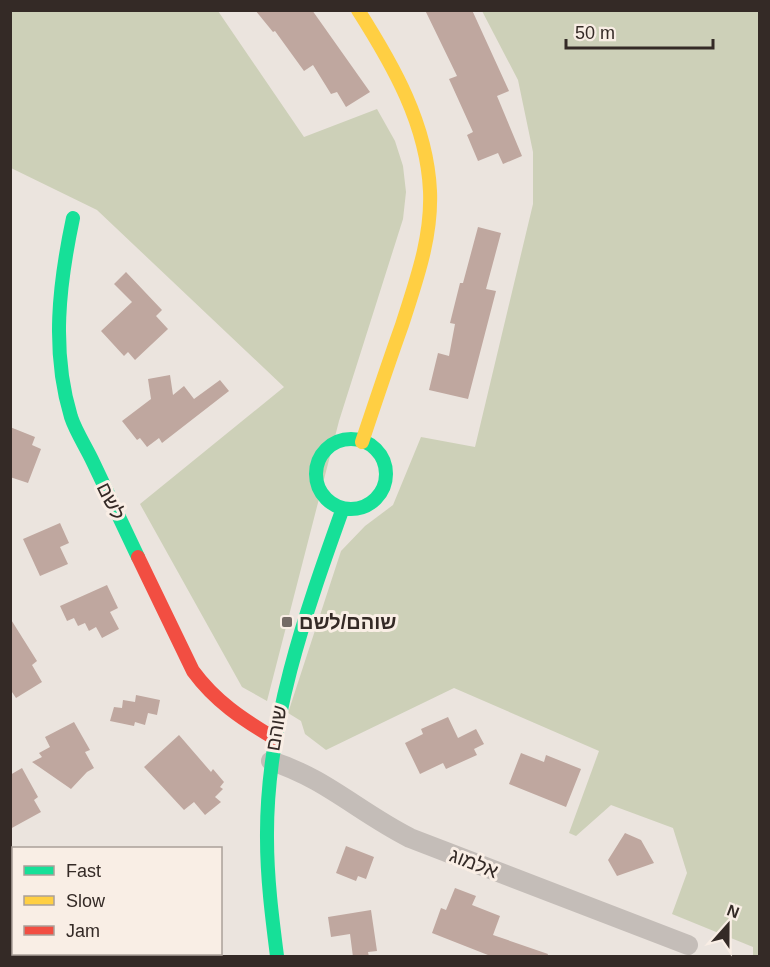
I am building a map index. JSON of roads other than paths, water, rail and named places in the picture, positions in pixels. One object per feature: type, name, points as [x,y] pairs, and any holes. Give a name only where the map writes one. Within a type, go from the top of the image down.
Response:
[{"type":"street","points":[[358,10],[392,64],[407,97],[429,163],[432,196],[431,228],[424,258],[362,442]]},
{"type":"street","name":"לשם","points":[[73,218],[60,286],[57,331],[60,375],[72,419],[193,671],[212,697],[228,712],[274,738]]},
{"type":"street","points":[[346,440],[362,442],[378,452],[384,461],[385,484],[372,503],[362,508],[343,508],[329,502],[321,493],[316,471],[319,460],[335,443],[346,440]]},
{"type":"street","name":"שוהם","points":[[277,957],[266,875],[265,824],[274,738],[297,639],[343,508]]},
{"type":"street","name":"אלמוג","points":[[271,761],[316,778],[374,818],[411,838],[688,945]]},
{"type":"place","name":"שוהם/לשם","points":[[287,622]]}]
